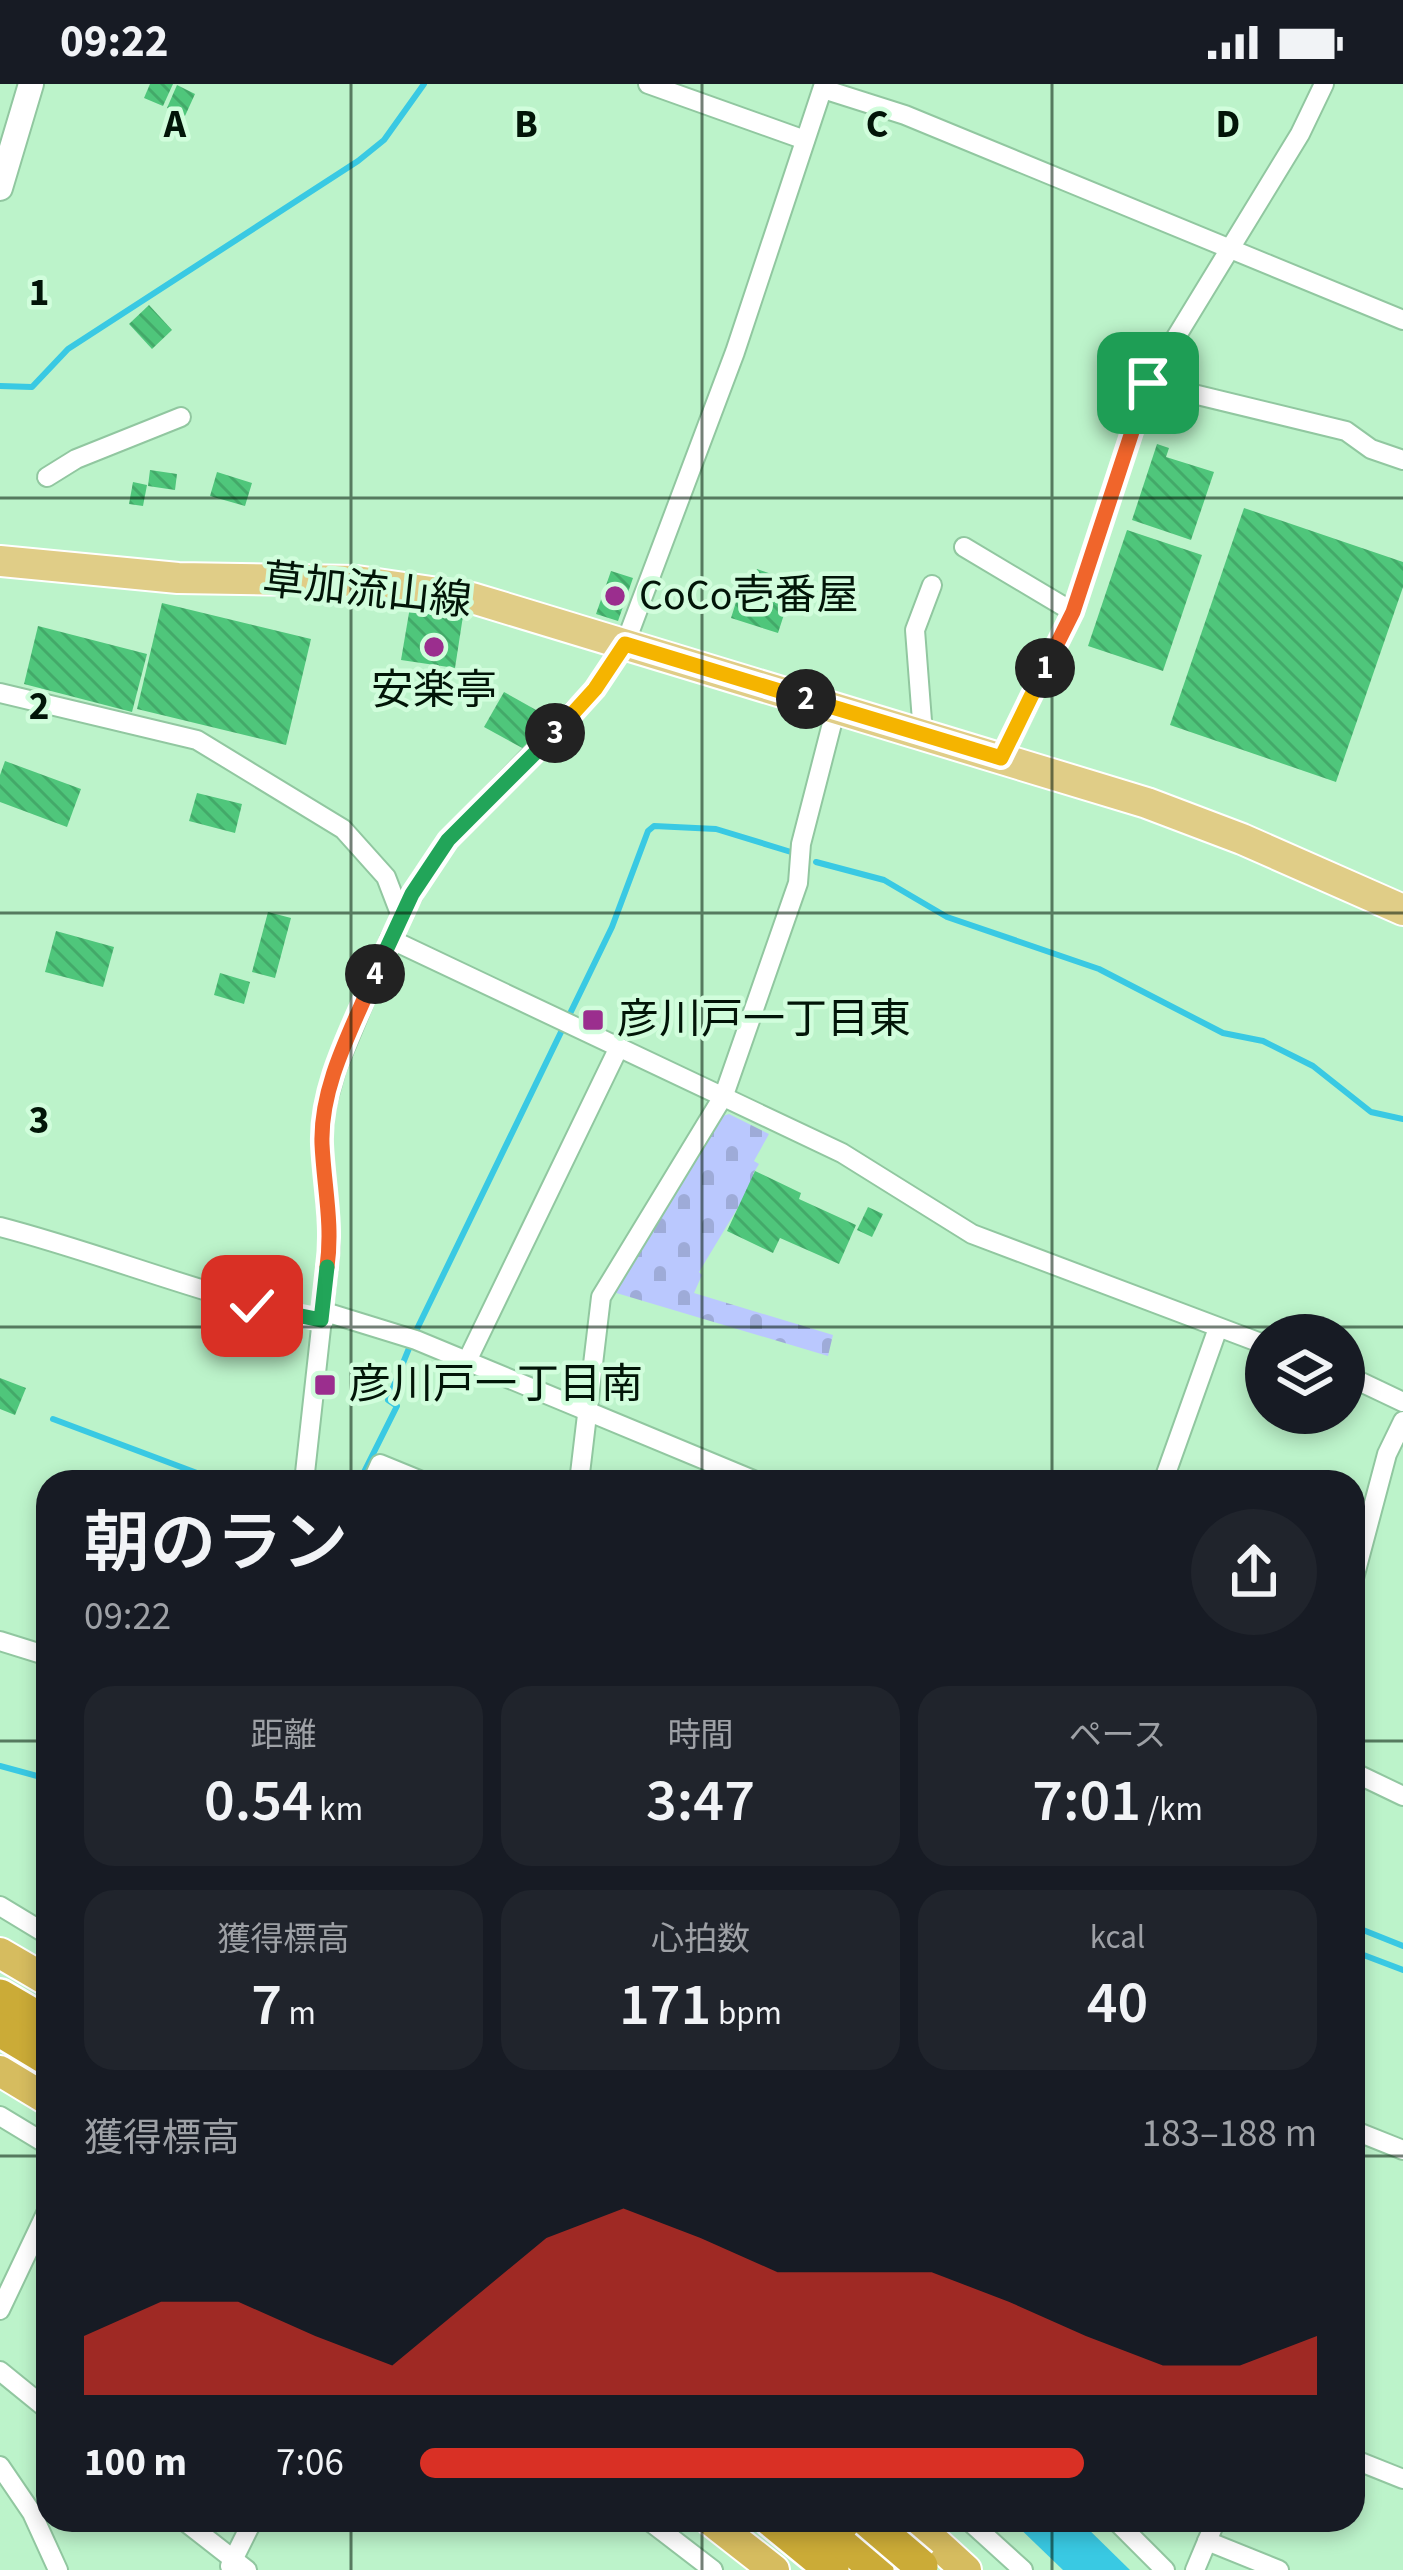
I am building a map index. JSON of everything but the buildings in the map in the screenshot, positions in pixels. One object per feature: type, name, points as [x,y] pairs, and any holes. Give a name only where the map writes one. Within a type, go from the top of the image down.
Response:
[{"type":"highway","points":[[0,1953],[36,1974]]},
{"type":"highway","points":[[0,1996],[36,2017]]},
{"type":"highway","points":[[0,2030],[36,2052]]},
{"type":"highway","points":[[0,2071],[36,2093]]},
{"type":"highway","points":[[725,2532],[774,2570]]},
{"type":"highway","points":[[786,2532],[832,2570]]},
{"type":"highway","points":[[831,2532],[877,2570]]},
{"type":"highway","points":[[881,2532],[923,2568]]},
{"type":"highway","points":[[924,2532],[966,2570]]},
{"type":"main road","name":"草加流山線","points":[[0,561],[178,578],[413,586],[490,603],[1147,803],[1403,910]]},
{"type":"street","points":[[0,188],[32,84]]},
{"type":"street","points":[[648,84],[805,140]]},
{"type":"street","points":[[1001,758],[1073,612],[1148,383],[1300,134],[1324,84]]},
{"type":"street","points":[[305,1470],[331,1221],[322,1142],[324,1112],[336,1069],[400,916],[448,840],[595,689],[625,644],[736,352],[824,86],[1403,320]]},
{"type":"street","points":[[1148,383],[1346,431],[1371,449],[1403,460]]},
{"type":"street","points":[[46,477],[76,459],[181,417]]},
{"type":"street","points":[[964,548],[1073,612]]},
{"type":"street","points":[[923,734],[915,630],[932,585]]},
{"type":"street","points":[[0,693],[197,740],[343,829],[386,877],[400,916]]},
{"type":"street","points":[[580,1470],[601,1298],[724,1096],[798,884],[800,844],[836,708]]},
{"type":"street","points":[[390,939],[881,1174],[972,1234],[1245,1338]]},
{"type":"street","points":[[467,1361],[619,1047]]},
{"type":"street","points":[[0,1227],[252,1306],[321,1315],[467,1361],[728,1470]]},
{"type":"street","points":[[1167,1470],[1218,1328]]},
{"type":"street","points":[[1365,1384],[1403,1402]]},
{"type":"street","points":[[1365,1537],[1387,1454],[1403,1420]]},
{"type":"street","points":[[0,1641],[36,1652]]},
{"type":"street","points":[[1365,1778],[1403,1796]]},
{"type":"street","points":[[0,1906],[36,1928]]},
{"type":"street","points":[[0,2116],[36,2138]]},
{"type":"street","points":[[1365,2135],[1403,2150]]},
{"type":"street","points":[[0,2310],[36,2234]]},
{"type":"street","points":[[0,2371],[36,2400]]},
{"type":"street","points":[[1365,2464],[1403,2480]]},
{"type":"street","points":[[0,2466],[36,2521]]},
{"type":"street","points":[[41,2532],[58,2570]]},
{"type":"street","points":[[197,2532],[236,2567],[249,2532]]},
{"type":"street","points":[[664,2532],[713,2570]]},
{"type":"street","points":[[981,2532],[1023,2570]]},
{"type":"street","points":[[1127,2532],[1165,2570]]},
{"type":"street","points":[[1195,2570],[1211,2532]]},
{"type":"street","points":[[1208,2541],[1279,2570]]},
{"type":"green space","points":[[729,1114],[769,1134],[754,1161],[759,1164],[753,1174],[757,1176],[699,1272],[702,1275],[694,1293],[833,1335],[828,1356],[613,1292],[720,1117]]},
{"type":"shaded area","points":[[1023,2532],[1091,2532],[1130,2570],[1063,2570]]},
{"type":"waterway","points":[[0,386],[32,387],[68,349],[358,161],[384,140],[424,84]]},
{"type":"waterway","points":[[365,1470],[397,1406],[388,1400],[416,1331],[612,927],[648,831],[654,826],[716,829],[791,852]]},
{"type":"waterway","points":[[816,862],[884,880],[947,917],[1099,969],[1223,1033],[1263,1041],[1313,1066],[1371,1112],[1403,1119]]},
{"type":"waterway","points":[[53,1419],[189,1470]]},
{"type":"waterway","points":[[0,1766],[36,1776]]},
{"type":"waterway","points":[[1365,1931],[1403,1946]]},
{"type":"waterway","points":[[1365,1956],[1403,1970]]},
{"type":"place","name":"CoCo壱番屋","points":[[615,596]]},
{"type":"place","name":"安楽亭","points":[[434,647]]},
{"type":"place","name":"彦川戸一丁目東","points":[[593,1020]]},
{"type":"place","name":"彦川戸一丁目南","points":[[325,1385]]},
{"type":"route","points":[[252,1306],[321,1320],[331,1221],[322,1142],[324,1112],[336,1069],[400,916],[448,840],[595,689],[625,644],[1001,758],[1073,612],[1148,383]]}]
